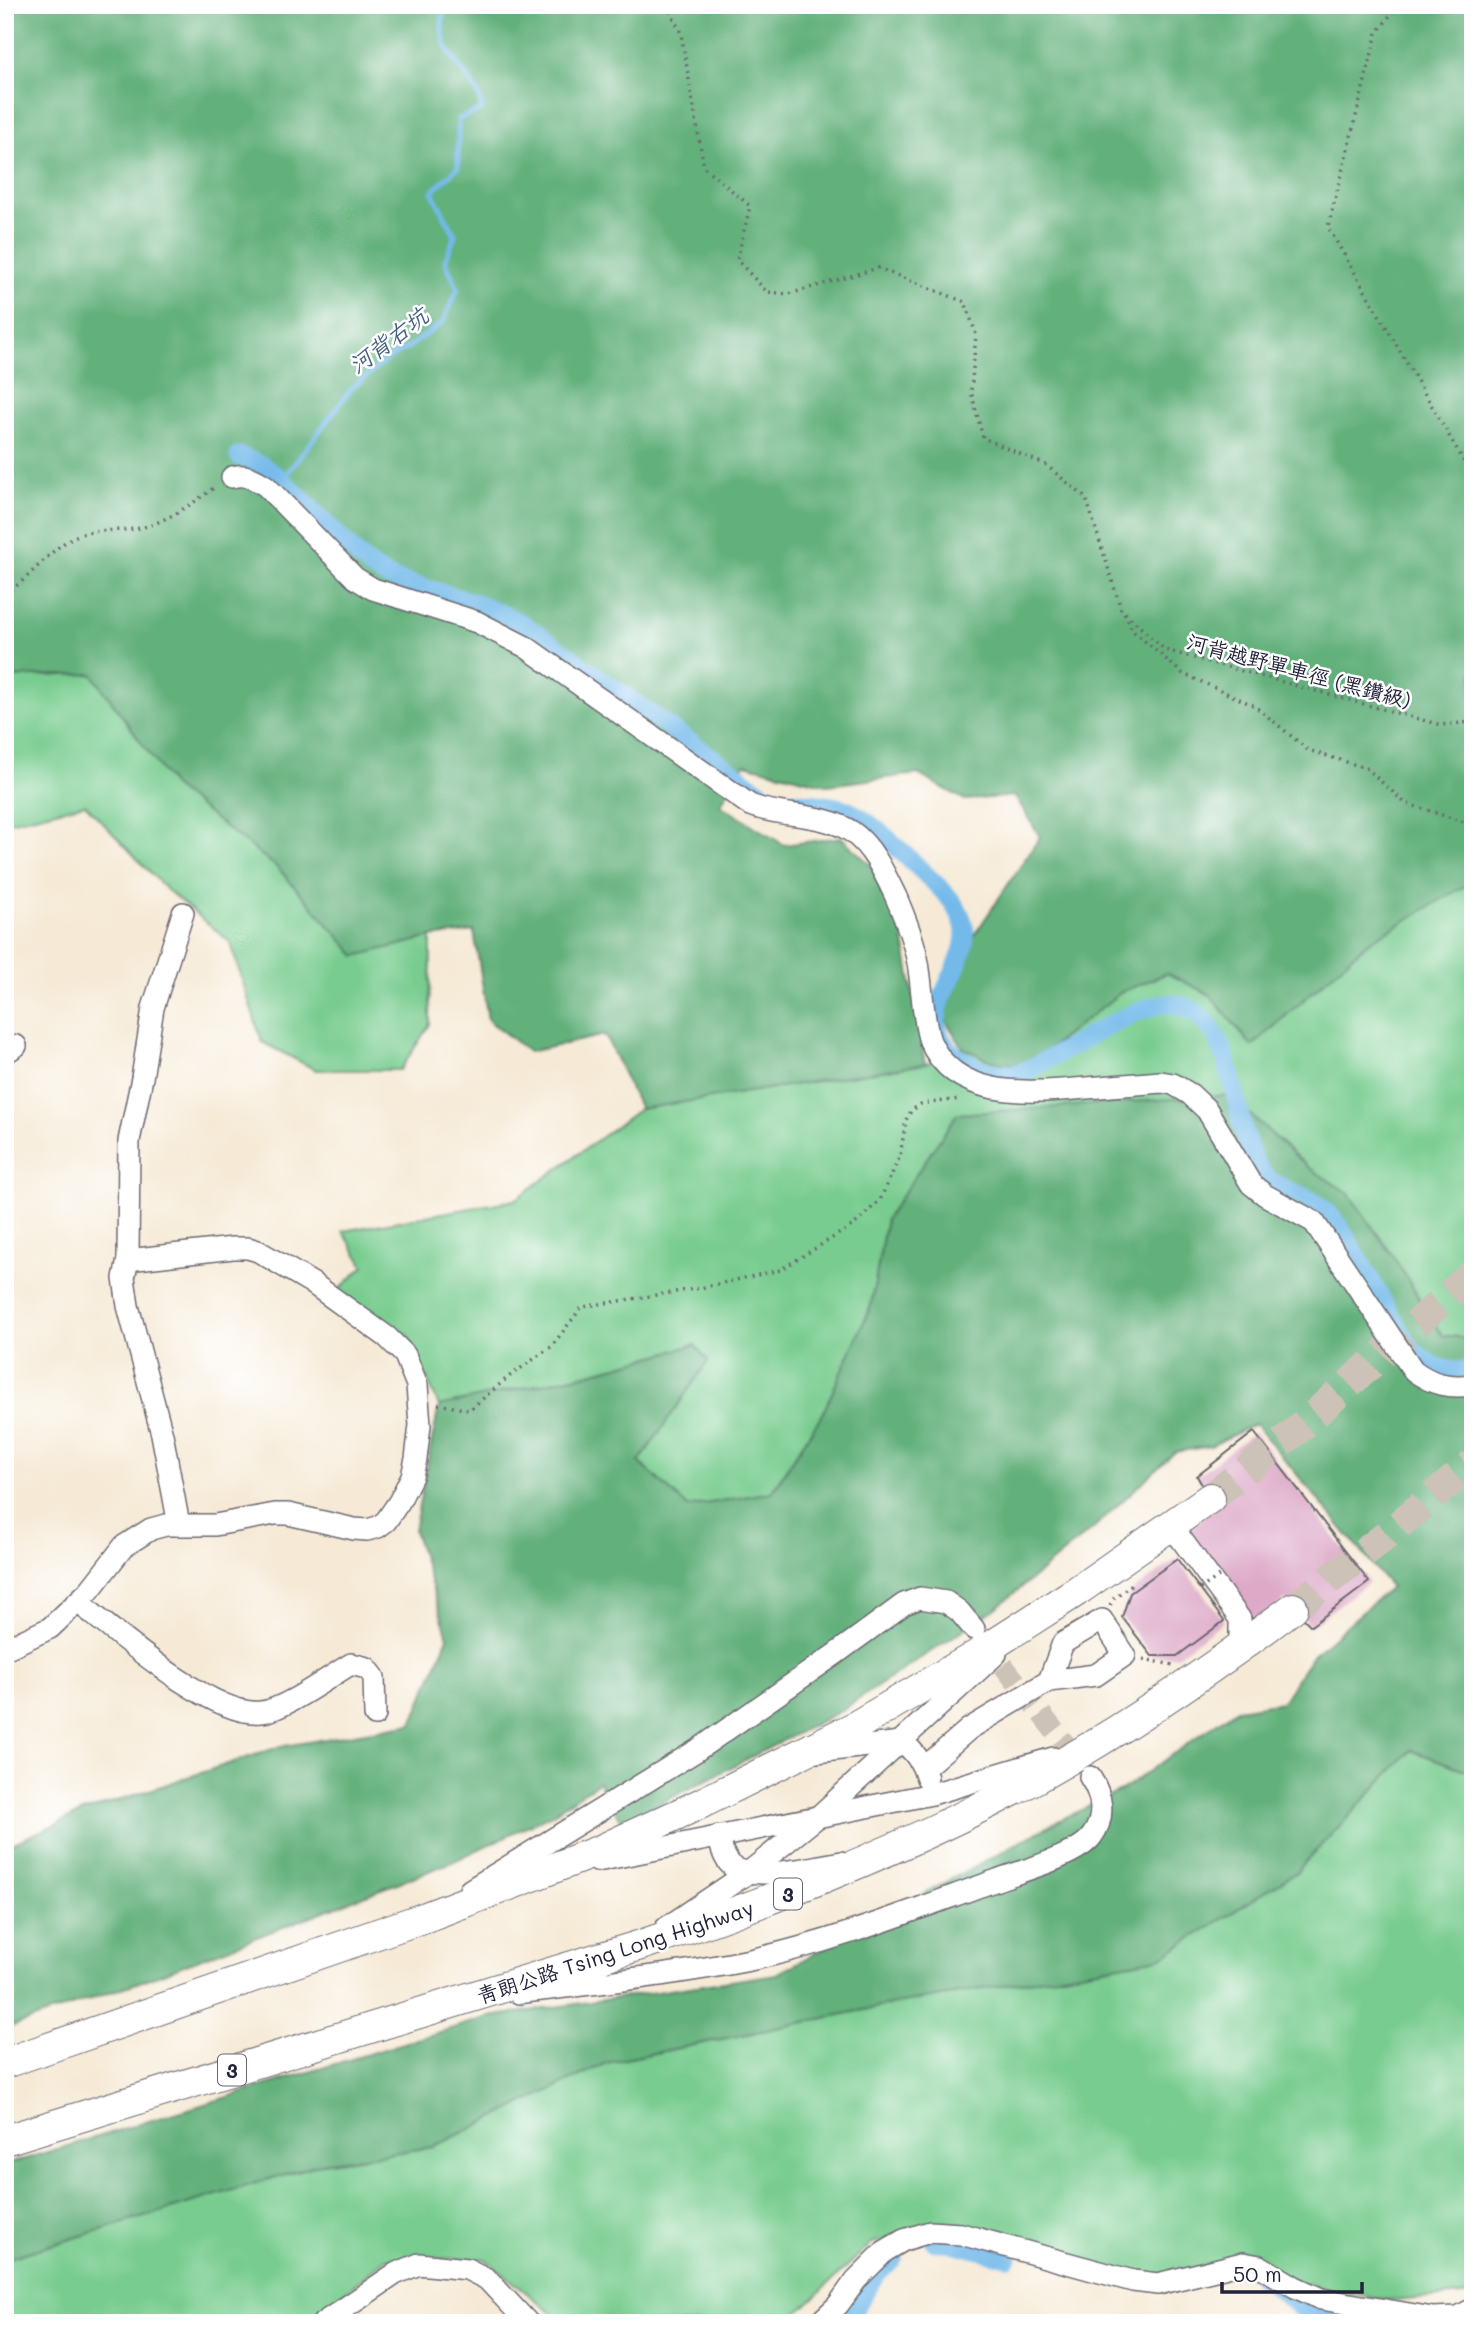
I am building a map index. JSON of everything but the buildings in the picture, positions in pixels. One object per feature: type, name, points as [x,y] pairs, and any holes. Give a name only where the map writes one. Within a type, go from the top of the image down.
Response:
[{"type":"highway","points":[[5,2063],[426,1917],[544,1872],[660,1823],[803,1754],[902,1699],[978,1640],[1034,1620],[1210,1498]]},
{"type":"highway","name":"青朗公路 Tsing Long Highway","points":[[5,2140],[641,1945],[754,1907],[877,1857],[978,1809],[1098,1742],[1240,1648],[1293,1608]]},
{"type":"street","points":[[232,477],[249,477],[266,486],[355,578],[373,589],[477,622],[526,647],[750,805],[767,812],[836,823],[852,832],[866,844],[888,880],[905,918],[918,960],[929,1040],[942,1061],[975,1083],[1005,1091],[1045,1091],[1161,1082],[1173,1084],[1190,1094],[1207,1110],[1251,1184],[1314,1223],[1413,1370],[1427,1381],[1436,1384],[1473,1385]]},
{"type":"street","points":[[179,1525],[162,1434],[128,1306],[124,1278],[128,1260],[129,1140],[153,1008],[183,914]]},
{"type":"street","points":[[5,1649],[50,1628],[78,1602],[124,1546],[151,1529],[166,1525],[215,1525],[288,1514],[367,1530],[378,1527],[391,1515],[412,1476],[419,1440],[420,1407],[417,1385],[409,1363],[393,1342],[312,1283],[271,1257],[248,1248],[128,1260]]},
{"type":"street","points":[[1166,1530],[1179,1536],[1240,1619],[1240,1648]]},
{"type":"street","points":[[426,1917],[696,1751],[904,1604],[920,1598],[946,1602],[959,1611],[978,1640]]},
{"type":"street","points":[[78,1602],[195,1691],[223,1704],[260,1713],[278,1707],[351,1664],[367,1668],[374,1676],[375,1716]]},
{"type":"street","points":[[641,1945],[748,1872],[906,1745],[1034,1620]]},
{"type":"street","points":[[924,1768],[969,1729],[1049,1681],[1096,1675],[1125,1654],[1102,1620],[1063,1643],[1049,1681]]},
{"type":"street","points":[[803,1754],[906,1745],[969,1729]]},
{"type":"street","points":[[544,1872],[932,1794],[1098,1742]]},
{"type":"street","points":[[906,1745],[924,1768],[932,1794]]},
{"type":"street","points":[[460,2001],[751,1960],[823,1941],[892,1918],[1079,1848],[1092,1837],[1100,1819],[1100,1797],[1090,1777]]},
{"type":"street","points":[[719,1836],[726,1858],[732,1865],[748,1872],[769,1872],[877,1857]]},
{"type":"street","points":[[819,2323],[885,2251],[904,2239],[930,2232],[961,2234],[1133,2281],[1158,2284],[1243,2263],[1260,2266],[1295,2287],[1321,2298],[1433,2318],[1458,2317],[1473,2309]]},
{"type":"street","points":[[323,2323],[395,2274],[419,2264],[467,2269],[487,2279],[528,2323]]},
{"type":"path","name":"河背越野單車徑 (黑鑽級)","points":[[667,5],[681,33],[704,167],[750,206],[737,260],[767,292],[789,294],[877,268],[965,302],[976,334],[971,391],[983,438],[1046,465],[1086,498],[1121,608],[1165,650],[1441,725],[1473,722]]},
{"type":"path","points":[[1398,5],[1377,33],[1328,227],[1473,477]]},
{"type":"path","points":[[5,594],[71,539],[94,531],[132,529],[151,524],[178,512],[232,477]]},
{"type":"path","points":[[1121,608],[1133,631],[1182,673],[1255,706],[1308,750],[1366,768],[1405,803],[1473,825]]},
{"type":"path","points":[[420,1407],[430,1402],[469,1410],[511,1375],[551,1347],[582,1307],[700,1288],[780,1270],[855,1224],[880,1200],[900,1156],[906,1120],[911,1111],[921,1104],[970,1098],[975,1083]]},
{"type":"path","points":[[1200,1590],[1219,1576]]},
{"type":"path","points":[[1102,1620],[1114,1598],[1134,1583]]},
{"type":"path","points":[[1125,1654],[1174,1666]]},
{"type":"green space","points":[[5,5],[1473,5],[1473,881],[1367,943],[1252,1046],[1209,994],[1167,973],[1121,992],[1027,1066],[992,1061],[963,1048],[944,1018],[973,937],[1040,837],[1015,796],[965,800],[918,774],[827,785],[745,764],[720,805],[784,845],[841,837],[895,888],[925,1064],[640,1109],[605,1035],[529,1052],[488,1020],[474,931],[431,937],[356,956],[278,868],[173,786],[92,674],[5,677]]},
{"type":"green space","points":[[92,674],[173,786],[278,868],[356,955],[431,937],[430,1024],[400,1070],[316,1070],[262,1042],[230,942],[166,889],[85,804],[5,823],[5,677]]},
{"type":"green space","points":[[1473,881],[1473,1339],[1442,1336],[1393,1256],[1348,1193],[1308,1167],[1228,1095],[886,1219],[871,1306],[823,1413],[771,1492],[688,1507],[639,1462],[708,1361],[695,1345],[583,1375],[439,1406],[408,1335],[329,1299],[364,1266],[343,1231],[515,1200],[640,1109],[925,1064],[963,1048],[992,1061],[1027,1066],[1121,992],[1167,973],[1209,994],[1252,1046],[1367,943]]},
{"type":"green space","points":[[1228,1095],[1308,1167],[1348,1193],[1393,1256],[1442,1335],[1473,1339],[1473,1773],[1411,1750],[1295,1873],[1160,1958],[873,2008],[606,2063],[433,2147],[322,2163],[5,2259],[5,2165],[489,2017],[777,1974],[1060,1820],[1121,1791],[1237,1709],[1282,1702],[1311,1657],[1391,1587],[1255,1424],[1211,1446],[1175,1452],[1090,1531],[995,1609],[839,1712],[622,1823],[599,1782],[552,1814],[452,1862],[145,1980],[5,2029],[5,1847],[83,1812],[279,1747],[412,1724],[448,1637],[414,1530],[439,1406],[583,1375],[695,1345],[708,1361],[639,1462],[688,1507],[772,1492],[823,1413],[871,1306],[886,1219],[957,1114]]},
{"type":"green space","points":[[1411,1750],[1473,1773],[1473,2294],[1394,2301],[1256,2275],[1099,2274],[946,2223],[872,2243],[787,2323],[564,2323],[485,2259],[387,2258],[307,2323],[5,2323],[5,2259],[322,2163],[433,2147],[606,2063],[873,2008],[1295,1873]]},
{"type":"waterway","name":"河背右坑","points":[[282,480],[352,388],[389,358],[443,322],[458,289],[445,261],[455,235],[432,192],[458,167],[458,119],[482,110],[479,96],[455,62],[443,37],[442,23],[446,5]]},
{"type":"waterway","points":[[239,456],[261,465],[282,480],[374,569],[391,578],[482,605],[523,624],[765,795],[844,809],[880,832],[945,893],[963,921],[965,934],[962,951],[937,1015],[938,1031],[945,1046],[962,1060],[982,1070],[1019,1073],[1139,1011],[1157,1005],[1173,1004],[1193,1011],[1208,1025],[1220,1044],[1245,1137],[1259,1169],[1275,1184],[1312,1201],[1333,1220],[1414,1351],[1428,1362],[1444,1369],[1473,1370]]},
{"type":"waterway","points":[[935,2242],[948,2242],[1008,2257]]},
{"type":"waterway","points":[[845,2323],[878,2272],[894,2257]]},
{"type":"waterway","points":[[1261,2277],[1303,2310],[1324,2320],[1367,2323]]},
{"type":"tunnel","points":[[1210,1498],[1295,1432],[1473,1273]]},
{"type":"tunnel","points":[[1293,1608],[1473,1463]]},
{"type":"tunnel","points":[[984,1641],[1083,1767]]}]
